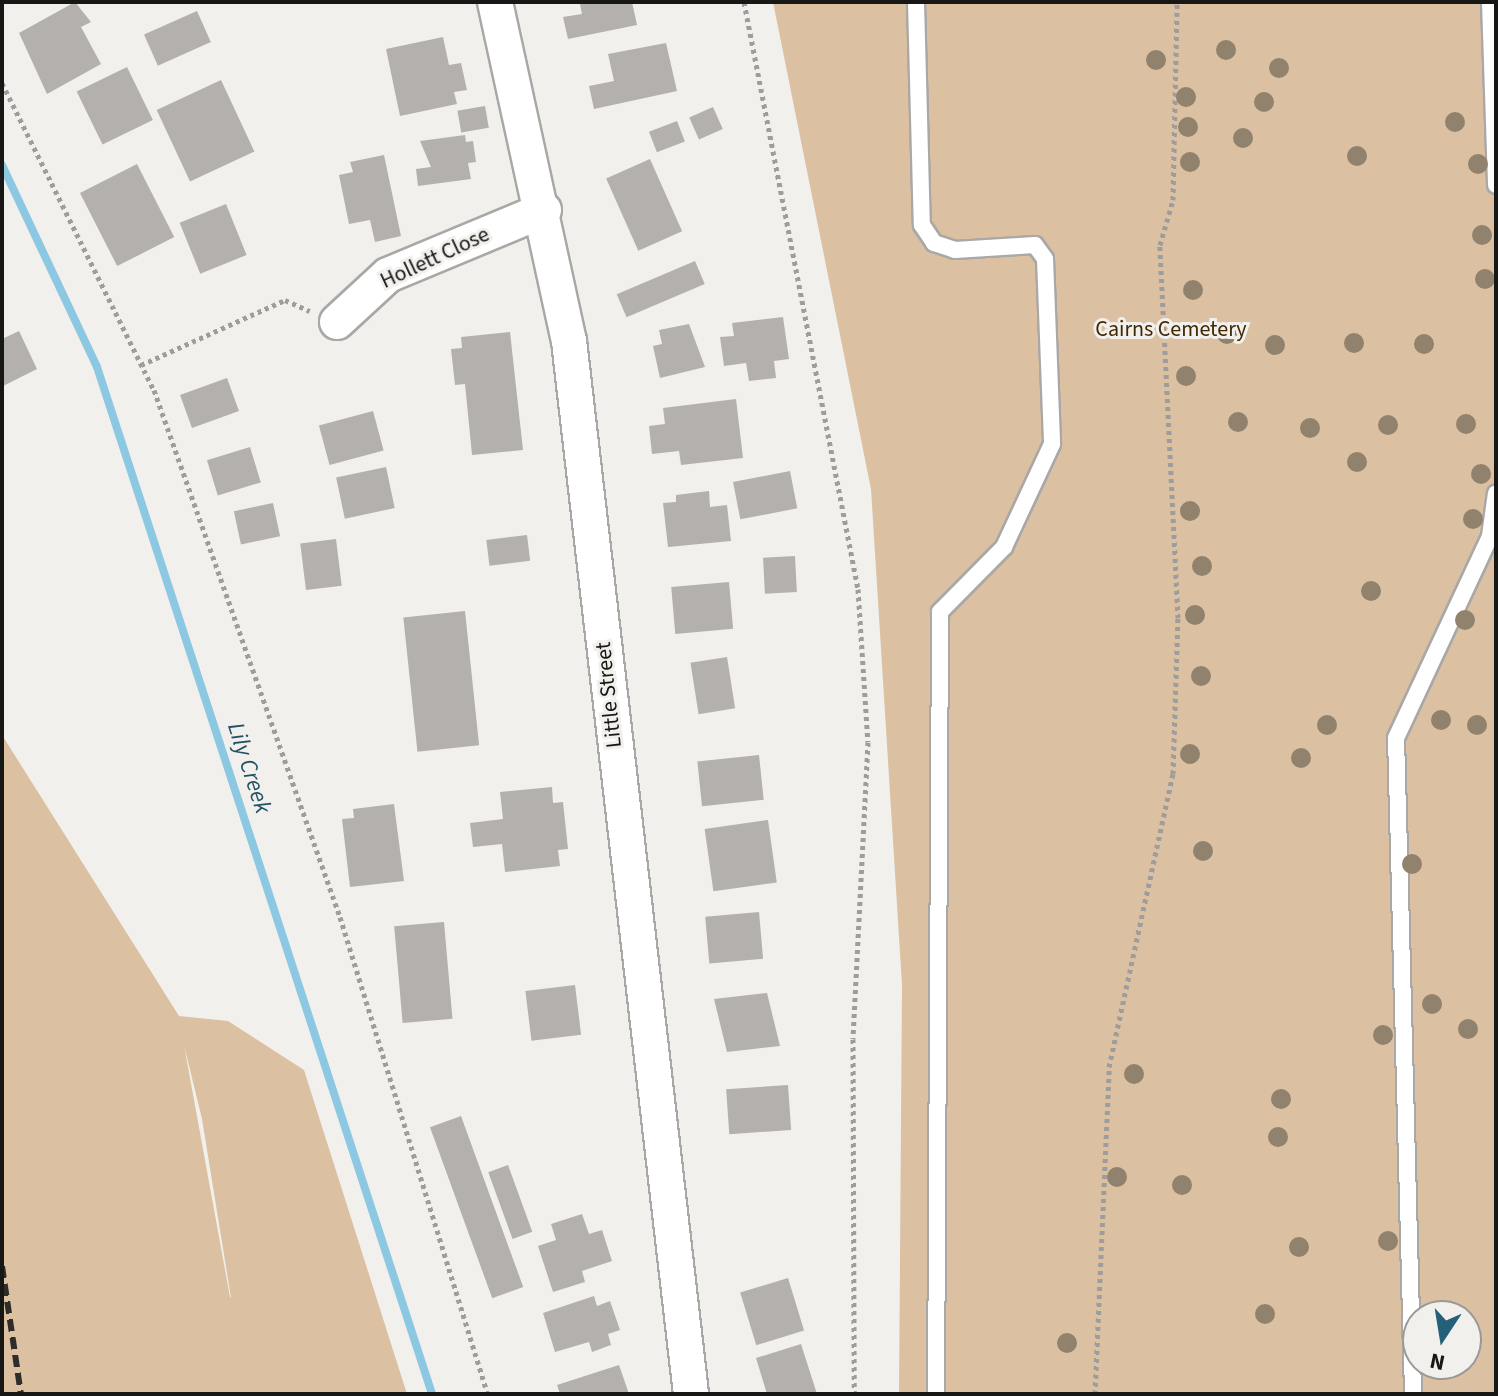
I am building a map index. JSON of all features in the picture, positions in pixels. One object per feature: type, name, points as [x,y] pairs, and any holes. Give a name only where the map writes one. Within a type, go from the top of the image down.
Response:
[{"type":"street","name":"Little Street","points":[[495,2],[544,210],[569,341],[691,1394]]},
{"type":"street","name":"Hollett Close","points":[[337,322],[388,275],[544,210]]},
{"type":"lane","points":[[916,2],[922,225],[934,243],[955,250],[1035,245],[1045,259],[1052,444],[1004,547],[940,612],[936,1394]]},
{"type":"lane","points":[[1490,2],[1496,185]]},
{"type":"lane","points":[[1413,1394],[1396,738],[1490,536],[1496,493]]},
{"type":"path","points":[[744,2],[858,589],[868,742],[853,1039],[854,1394]]},
{"type":"path","points":[[1095,1394],[1109,1067],[1173,774],[1178,618],[1160,245],[1173,200],[1177,2]]},
{"type":"path","points":[[2,83],[141,365],[340,917],[488,1394]]},
{"type":"path","points":[[141,365],[285,300],[337,322]]},
{"type":"green space","name":"Cairns Cemetery","points":[[773,2],[1496,2],[1496,1394],[899,1394],[902,985],[871,489]]},
{"type":"green space","points":[[2,735],[179,1016],[228,1021],[304,1070],[407,1394],[2,1394]],"holes":[[[184,1045],[202,1119],[231,1298]]]},
{"type":"building","points":[[75,2],[91,22],[81,27],[101,64],[47,94],[19,33]]},
{"type":"building","points":[[632,2],[637,25],[568,39],[563,17],[582,14],[580,4]]},
{"type":"building","points":[[197,11],[211,42],[158,66],[144,35]]},
{"type":"building","points":[[443,37],[449,65],[461,63],[467,90],[454,92],[457,104],[400,116],[386,49]]},
{"type":"building","points":[[666,43],[677,91],[594,109],[589,86],[614,81],[608,54]]},
{"type":"building","points":[[127,67],[153,120],[103,145],[77,92]]},
{"type":"building","points":[[221,80],[254,152],[190,182],[157,110]]},
{"type":"building","points":[[485,106],[489,128],[461,133],[457,111]]},
{"type":"building","points":[[713,107],[723,129],[699,140],[689,118]]},
{"type":"building","points":[[677,121],[685,142],[657,152],[649,132]]},
{"type":"building","points":[[465,135],[466,142],[473,141],[476,162],[468,163],[471,179],[418,186],[416,169],[431,167],[420,141]]},
{"type":"building","points":[[384,155],[401,236],[375,242],[370,220],[349,224],[339,175],[353,172],[350,162]]},
{"type":"building","points":[[650,159],[682,231],[638,251],[606,179]]},
{"type":"building","points":[[137,164],[174,237],[117,266],[80,193]]},
{"type":"building","points":[[226,204],[247,255],[200,274],[180,223]]},
{"type":"building","points":[[695,261],[705,284],[627,317],[617,294]]},
{"type":"building","points":[[783,317],[789,359],[774,361],[776,378],[749,381],[746,363],[724,366],[720,337],[734,336],[732,323]]},
{"type":"building","points":[[689,324],[705,367],[660,378],[653,346],[662,344],[659,330]]},
{"type":"building","points":[[19,331],[37,369],[3,386],[2,339]]},
{"type":"building","points":[[510,332],[523,450],[472,455],[465,384],[455,385],[451,349],[462,348],[461,337]]},
{"type":"building","points":[[227,378],[239,411],[192,428],[180,395]]},
{"type":"building","points":[[736,399],[743,458],[681,465],[679,451],[652,454],[649,426],[665,424],[663,408]]},
{"type":"building","points":[[373,411],[384,451],[330,465],[319,425]]},
{"type":"building","points":[[250,447],[261,482],[218,496],[207,460]]},
{"type":"building","points":[[386,467],[395,508],[345,519],[336,478]]},
{"type":"building","points":[[790,471],[797,508],[740,519],[733,482]]},
{"type":"building","points":[[709,491],[710,507],[727,505],[731,541],[668,547],[663,503],[676,502],[676,495]]},
{"type":"building","points":[[273,503],[280,536],[241,545],[234,511]]},
{"type":"building","points":[[527,535],[530,561],[489,566],[486,540]]},
{"type":"building","points":[[336,539],[342,586],[306,590],[300,543]]},
{"type":"building","points":[[795,556],[797,592],[765,594],[763,558]]},
{"type":"building","points":[[729,582],[733,629],[675,634],[671,587]]},
{"type":"building","points":[[465,611],[479,745],[417,752],[403,617]]},
{"type":"building","points":[[727,657],[735,708],[699,714],[690,663]]},
{"type":"building","points":[[759,755],[764,800],[702,806],[697,761]]},
{"type":"building","points":[[552,787],[553,803],[563,802],[568,849],[558,850],[560,866],[505,872],[502,844],[473,847],[470,823],[503,819],[500,792]]},
{"type":"building","points":[[394,804],[404,881],[350,887],[342,819],[354,818],[353,809]]},
{"type":"building","points":[[768,820],[777,882],[713,891],[705,829]]},
{"type":"building","points":[[759,912],[763,959],[709,964],[705,917]]},
{"type":"building","points":[[444,922],[452,1019],[403,1023],[394,926]]},
{"type":"building","points":[[575,985],[581,1035],[531,1041],[525,991]]},
{"type":"building","points":[[767,993],[780,1046],[727,1052],[714,999]]},
{"type":"building","points":[[788,1085],[791,1130],[729,1134],[726,1089]]},
{"type":"building","points":[[461,1116],[523,1287],[492,1298],[430,1127]]},
{"type":"building","points":[[508,1165],[532,1232],[513,1239],[488,1172]]},
{"type":"building","points":[[582,1214],[589,1234],[602,1230],[612,1261],[582,1271],[585,1282],[553,1292],[538,1246],[556,1240],[551,1224]]},
{"type":"building","points":[[788,1278],[804,1331],[756,1345],[740,1293]]},
{"type":"building","points":[[594,1296],[597,1306],[610,1301],[620,1330],[608,1334],[611,1345],[592,1352],[589,1342],[555,1352],[543,1313]]},
{"type":"building","points":[[801,1344],[817,1394],[767,1394],[756,1358]]},
{"type":"building","points":[[619,1365],[629,1394],[560,1394],[557,1385]]},
{"type":"waterway","name":"Lily Creek","points":[[2,165],[97,367],[432,1394]]},
{"type":"railway","points":[[2,1266],[21,1394]]}]
